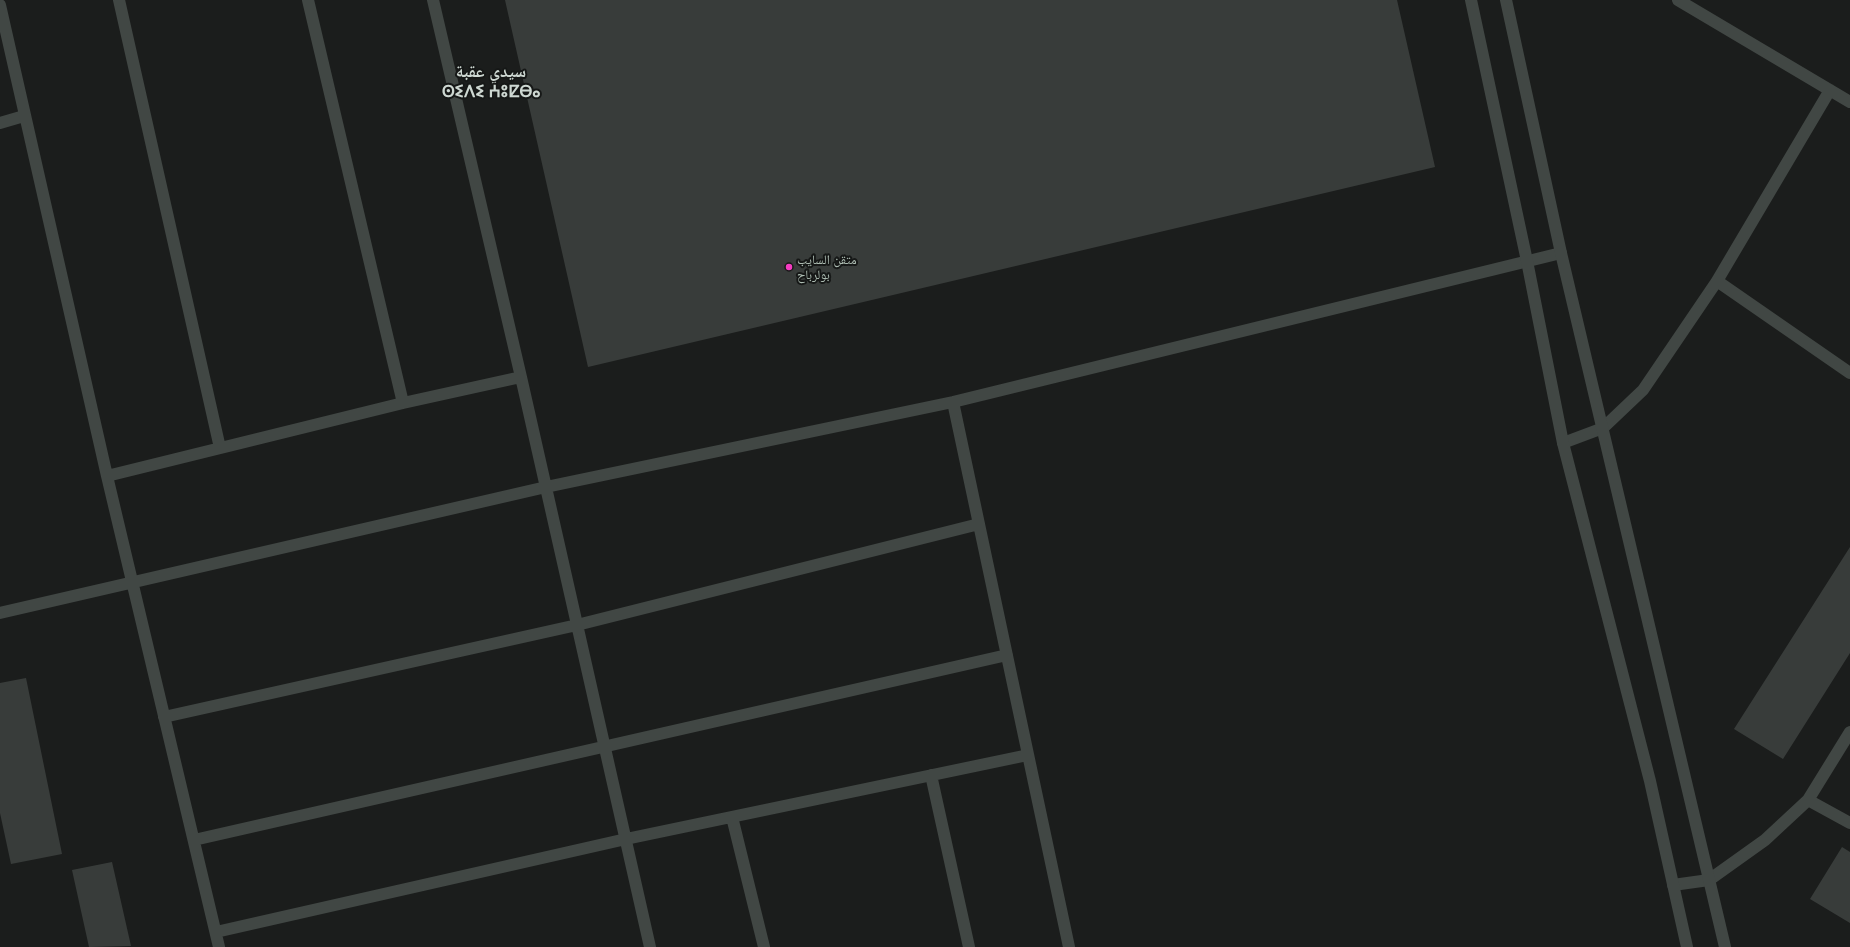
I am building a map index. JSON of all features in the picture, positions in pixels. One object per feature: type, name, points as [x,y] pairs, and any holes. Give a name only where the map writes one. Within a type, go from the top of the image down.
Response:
[{"type":"street","points":[[119,0],[220,448]]},
{"type":"street","points":[[308,0],[403,403]]},
{"type":"street","points":[[433,0],[521,377],[650,947]]},
{"type":"street","points":[[1470,0],[1527,261],[1563,444],[1640,738],[1687,947]]},
{"type":"street","points":[[1506,0],[1561,253],[1725,947]]},
{"type":"street","points":[[1678,0],[1850,102]]},
{"type":"street","points":[[0,5],[107,476],[219,947]]},
{"type":"street","points":[[1563,444],[1603,428],[1643,390],[1717,281],[1830,90]]},
{"type":"street","points":[[0,123],[24,116]]},
{"type":"street","points":[[0,613],[546,487],[953,402],[1561,253]]},
{"type":"street","points":[[1717,281],[1850,373]]},
{"type":"street","points":[[107,476],[403,403],[521,377]]},
{"type":"street","points":[[953,402],[1069,947]]},
{"type":"street","points":[[164,717],[577,625],[979,524]]},
{"type":"street","points":[[194,840],[605,748],[1007,655]]},
{"type":"street","points":[[1673,885],[1709,880],[1765,840],[1808,800],[1850,732]]},
{"type":"street","points":[[216,932],[626,839],[1028,755]]},
{"type":"street","points":[[931,775],[969,947]]},
{"type":"street","points":[[1808,800],[1850,823]]},
{"type":"street","points":[[732,817],[764,947]]},
{"type":"building","name":"متقن السايب بولرباح","points":[[505,0],[1397,0],[1435,167],[588,367]]},
{"type":"building","points":[[1850,547],[1850,653],[1783,759],[1734,729]]},
{"type":"building","points":[[26,678],[62,854],[11,864],[0,813],[0,683]]},
{"type":"building","points":[[1842,847],[1850,852],[1850,923],[1810,899]]},
{"type":"building","points":[[112,862],[131,946],[89,947],[72,870]]},
{"type":"place","name":"متقن السايب بولرباح","points":[[789,267]]},
{"type":"district","name":"سيدي عقبة ⵙⵉⴷⵉ ⵄⵓⵇⴱⴰ","points":[[491,82]]}]
